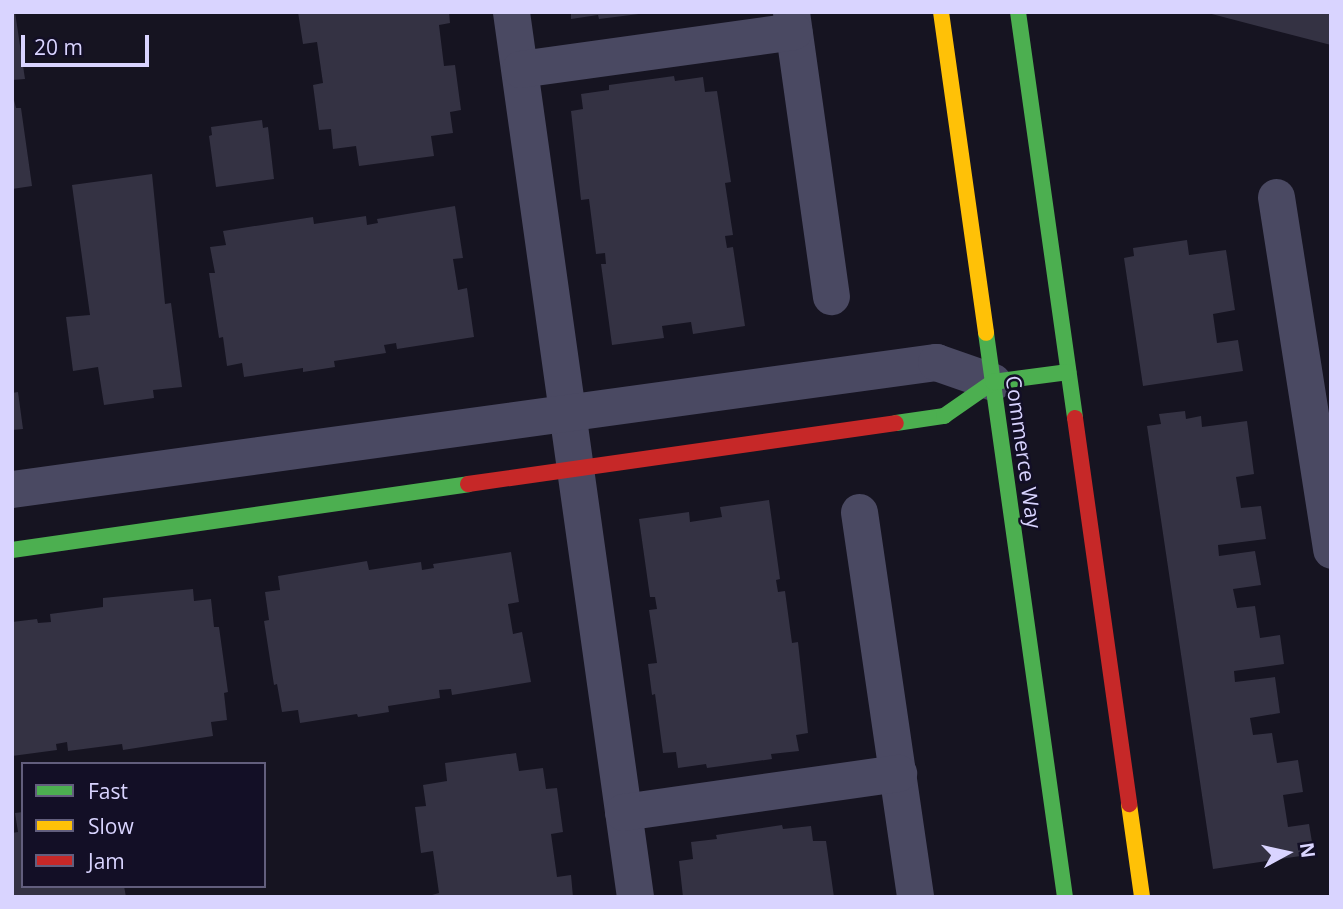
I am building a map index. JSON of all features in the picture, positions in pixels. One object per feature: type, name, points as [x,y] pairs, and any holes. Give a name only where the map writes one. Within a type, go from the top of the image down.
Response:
[{"type":"street","points":[[512,12],[635,897]]},
{"type":"street","name":"Commerce Way","points":[[941,12],[1065,897]]},
{"type":"street","points":[[1018,12],[1142,897]]},
{"type":"street","points":[[520,69],[792,21],[831,296]]},
{"type":"street","points":[[1276,197],[1331,550]]},
{"type":"street","points":[[12,489],[567,410],[936,362],[993,382],[1068,372]]},
{"type":"street","points":[[12,550],[944,416],[993,382]]},
{"type":"street","points":[[859,512],[915,897]]},
{"type":"street","points":[[623,812],[898,773]]},
{"type":"building","points":[[12,12],[15,12],[25,79],[12,80]]},
{"type":"building","points":[[298,12],[449,12],[450,23],[439,25],[444,66],[455,65],[461,110],[450,112],[453,133],[431,136],[434,156],[359,166],[356,146],[333,149],[331,129],[319,130],[313,85],[323,83],[317,42],[303,44]]},
{"type":"building","points":[[571,12],[639,12],[639,14],[571,19]]},
{"type":"building","points":[[1331,12],[1331,45],[1208,13]]},
{"type":"building","points":[[674,76],[675,81],[703,77],[705,92],[717,91],[731,182],[725,183],[733,235],[725,236],[727,248],[733,247],[745,326],[693,334],[691,322],[662,326],[664,338],[612,345],[601,264],[606,264],[605,253],[596,254],[589,199],[581,200],[571,111],[583,109],[581,94],[609,90],[609,85]]},
{"type":"building","points":[[12,92],[16,108],[21,108],[32,186],[12,189]]},
{"type":"building","points":[[262,120],[263,128],[268,127],[274,179],[216,187],[209,136],[212,135],[211,127]]},
{"type":"building","points":[[152,174],[165,304],[171,303],[182,387],[153,390],[154,398],[104,405],[98,367],[73,371],[66,317],[90,315],[72,185]]},
{"type":"building","points":[[455,206],[463,258],[453,259],[458,290],[467,288],[474,337],[397,349],[396,343],[384,345],[386,353],[334,361],[335,367],[303,372],[303,368],[244,377],[242,363],[227,366],[223,337],[219,338],[209,273],[215,273],[210,247],[226,245],[223,231],[313,217],[314,224],[366,216],[367,225],[378,223],[377,219]]},
{"type":"building","points":[[1187,240],[1189,255],[1226,250],[1235,310],[1213,314],[1217,343],[1238,340],[1243,371],[1143,386],[1124,258],[1134,256],[1133,248]]},
{"type":"building","points":[[18,392],[23,429],[12,430],[12,393]]},
{"type":"building","points":[[1185,411],[1186,419],[1201,416],[1202,427],[1247,421],[1254,474],[1236,477],[1241,508],[1261,506],[1266,539],[1218,545],[1219,556],[1255,551],[1261,585],[1233,589],[1237,608],[1255,606],[1260,638],[1280,635],[1284,664],[1234,671],[1235,682],[1275,677],[1280,713],[1250,718],[1253,735],[1272,733],[1277,763],[1298,760],[1303,792],[1283,795],[1288,827],[1309,824],[1314,854],[1213,869],[1147,426],[1161,424],[1159,414]]},
{"type":"building","points":[[769,500],[780,579],[776,580],[778,592],[785,591],[792,643],[798,642],[808,733],[796,735],[799,751],[771,754],[772,759],[707,768],[706,764],[678,768],[676,752],[663,753],[655,694],[652,695],[648,664],[657,663],[649,610],[657,609],[655,597],[650,597],[639,519],[689,512],[690,522],[722,517],[720,507]]},
{"type":"building","points":[[511,552],[519,602],[508,604],[513,634],[522,632],[531,682],[452,695],[451,689],[439,690],[440,698],[388,706],[389,712],[358,717],[357,714],[300,723],[298,710],[282,712],[277,684],[274,685],[264,621],[269,620],[265,592],[280,590],[278,576],[367,561],[369,570],[421,562],[422,570],[434,568],[433,564]]},
{"type":"building","points":[[193,589],[194,601],[211,599],[214,627],[219,627],[228,692],[224,693],[227,720],[211,722],[213,736],[123,750],[122,744],[68,751],[67,742],[56,744],[57,750],[12,756],[12,622],[37,619],[38,623],[51,622],[50,614],[103,607],[103,598]]},
{"type":"building","points":[[516,753],[519,771],[543,768],[546,789],[557,788],[563,832],[551,834],[557,877],[571,875],[573,897],[425,897],[439,893],[433,851],[421,853],[415,807],[426,806],[423,785],[447,781],[445,763]]},
{"type":"building","points":[[21,812],[21,888],[124,888],[126,897],[12,897],[12,833],[18,832],[15,813]]},
{"type":"building","points":[[782,825],[783,829],[811,826],[813,841],[826,841],[834,897],[683,897],[679,861],[693,859],[691,842],[717,839],[716,835]]},
{"type":"traffic: fast","points":[[1018,12],[1075,418]]},
{"type":"traffic: fast","points":[[986,333],[1065,897]]},
{"type":"traffic: fast","points":[[896,423],[944,416],[993,382],[1068,372]]},
{"type":"traffic: fast","points":[[12,550],[468,484]]},
{"type":"traffic: slow","points":[[941,12],[986,333]]},
{"type":"traffic: slow","points":[[1129,804],[1142,897]]},
{"type":"traffic: jam","points":[[1075,418],[1129,804]]},
{"type":"traffic: jam","points":[[468,484],[896,423]]}]
